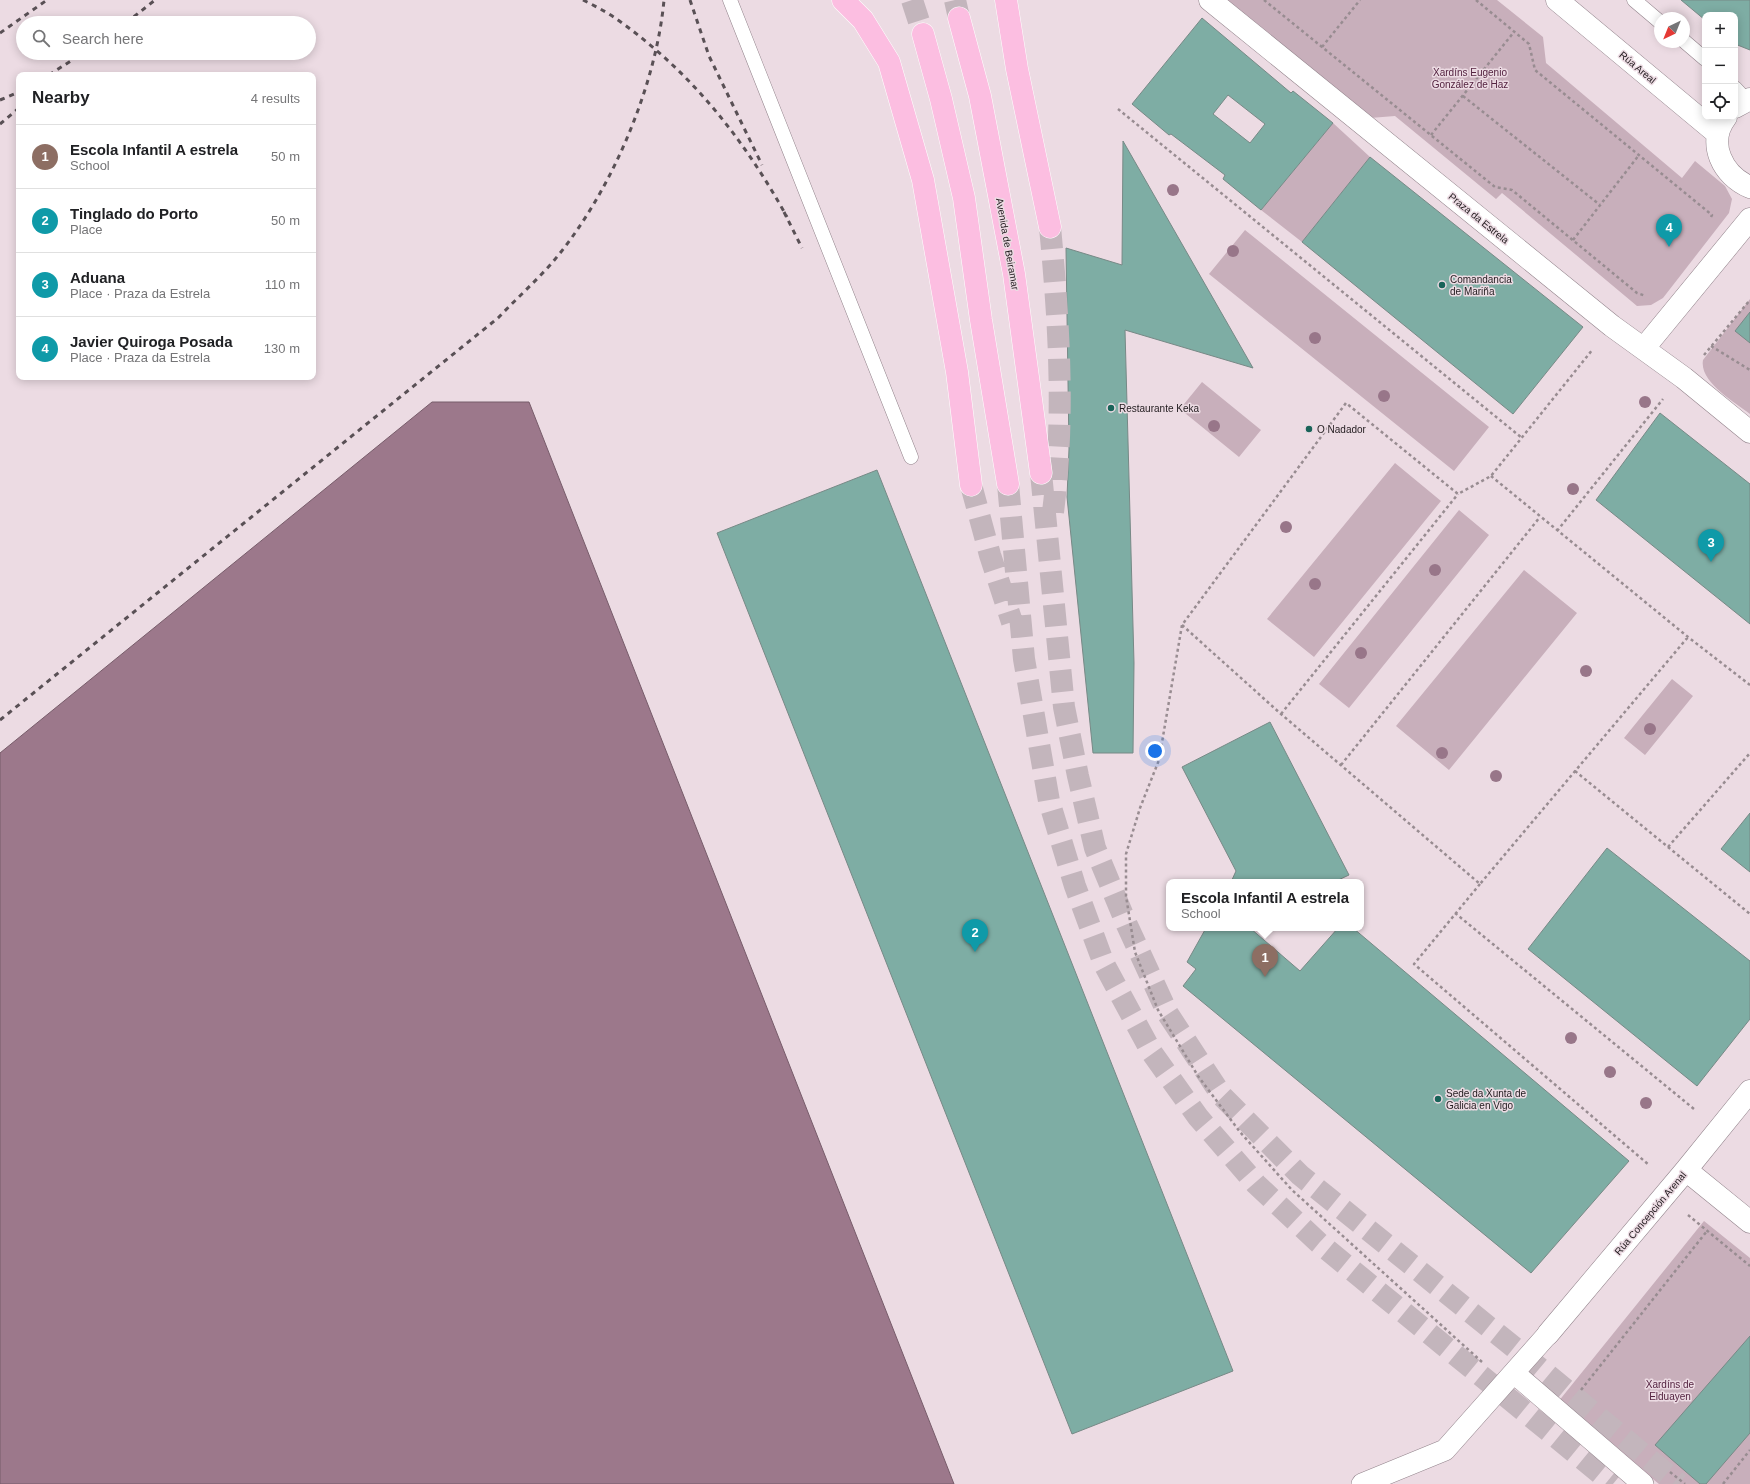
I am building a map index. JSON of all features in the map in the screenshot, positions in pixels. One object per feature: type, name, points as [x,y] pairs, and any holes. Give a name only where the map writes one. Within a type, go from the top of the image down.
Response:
[{"type":"main road","points":[[843,0],[863,20],[890,62],[923,180],[957,372],[971,485]]},
{"type":"main road","points":[[1006,0],[1018,69],[1050,227]]},
{"type":"main road","name":"Avenida de Beiramar","points":[[959,18],[980,96],[1014,274],[1041,472]]},
{"type":"main road","points":[[923,34],[941,99],[964,198],[981,320],[1008,484]]},
{"type":"street","name":"Praza da Estrela","points":[[1210,0],[1612,326],[1644,348],[1750,432]]},
{"type":"street","name":"Rúa Areal","points":[[1557,0],[1722,126]]},
{"type":"street","points":[[1722,126],[1718,149],[1722,162],[1729,174],[1741,183],[1750,187]]},
{"type":"street","points":[[1644,348],[1750,219]]},
{"type":"street","name":"Rúa Concepción Arenal","points":[[1548,1334],[1750,1091]]},
{"type":"street","points":[[1674,1184],[1750,1222]]},
{"type":"street","points":[[1362,1484],[1445,1450],[1548,1334]]},
{"type":"street","points":[[1509,1378],[1643,1484]]},
{"type":"lane","points":[[730,0],[911,457]]},
{"type":"lane","points":[[1634,0],[1654,17]]},
{"type":"lane","points":[[1690,46],[1702,56]]},
{"type":"path","points":[[1264,0],[1495,186],[1512,190],[1637,293],[1647,296]]},
{"type":"path","points":[[1322,47],[1360,0]]},
{"type":"path","points":[[1476,0],[1529,44],[1535,70],[1712,215]]},
{"type":"path","points":[[1431,135],[1514,32]]},
{"type":"path","points":[[1463,96],[1600,205]]},
{"type":"path","points":[[1118,109],[1522,438]]},
{"type":"path","points":[[1573,240],[1639,155]]},
{"type":"path","points":[[1703,356],[1750,300]]},
{"type":"path","points":[[1281,714],[1458,494],[1491,476],[1597,344]]},
{"type":"path","points":[[1711,346],[1750,370]]},
{"type":"path","points":[[1557,531],[1665,398]]},
{"type":"path","points":[[1458,494],[1346,403],[1182,625],[1158,760],[1140,808],[1126,854],[1126,896],[1135,952],[1158,1010],[1198,1076],[1240,1132],[1292,1190],[1509,1378]]},
{"type":"path","points":[[1491,476],[1688,637],[1750,685]]},
{"type":"path","points":[[1341,765],[1540,517]]},
{"type":"path","points":[[1182,625],[1281,714],[1480,884]]},
{"type":"path","points":[[1688,637],[1455,913],[1414,964],[1674,1184],[1708,1231],[1750,1266]]},
{"type":"path","points":[[1668,847],[1750,752]]},
{"type":"path","points":[[1574,771],[1750,914]]},
{"type":"path","points":[[1455,913],[1694,1109]]},
{"type":"path","points":[[1577,1394],[1708,1231]]},
{"type":"path","points":[[1723,1484],[1750,1450]]},
{"type":"green space","name":"Xardíns Eugenio González de Haz","points":[[1225,0],[1497,0],[1543,37],[1546,63],[1682,178],[1695,161],[1725,186],[1732,199],[1729,213],[1663,298],[1651,305],[1637,306],[1502,193],[1496,199],[1395,116],[1370,118]]},
{"type":"green space","points":[[1333,123],[1370,157],[1302,242],[1261,210]]},
{"type":"green space","points":[[1245,230],[1489,427],[1454,471],[1209,274]]},
{"type":"green space","points":[[1750,299],[1750,414],[1712,384],[1703,368],[1703,360]]},
{"type":"green space","points":[[1202,382],[1261,430],[1239,457],[1180,409]]},
{"type":"green space","points":[[1395,463],[1441,501],[1314,657],[1267,619]]},
{"type":"green space","points":[[1459,510],[1489,535],[1349,708],[1319,684]]},
{"type":"green space","points":[[1524,570],[1577,613],[1449,770],[1396,726]]},
{"type":"green space","points":[[1672,679],[1693,696],[1645,755],[1624,738]]},
{"type":"green space","name":"Xardíns de Elduayen","points":[[1704,1221],[1750,1258],[1750,1484],[1659,1484],[1558,1402]]},
{"type":"shaded area","points":[[432,402],[529,402],[954,1484],[0,1484],[0,753]]},
{"type":"building","points":[[1681,0],[1750,0],[1750,50],[1738,45],[1738,12],[1702,12],[1702,18]]},
{"type":"building","points":[[1202,18],[1291,93],[1293,91],[1333,123],[1261,210],[1223,179],[1225,175],[1171,134],[1169,135],[1132,104]],"holes":[[[1228,95],[1265,124],[1250,143],[1213,114]]]},
{"type":"building","points":[[1123,141],[1253,368],[1125,330],[1134,663],[1133,753],[1093,753],[1067,497],[1069,449],[1066,248],[1122,265]]},
{"type":"building","name":"Comandancia de Mariña","points":[[1370,157],[1583,327],[1513,414],[1302,242]]},
{"type":"building","points":[[1750,312],[1750,343],[1735,331]]},
{"type":"building","points":[[1660,413],[1750,484],[1750,624],[1596,500]]},
{"type":"building","points":[[877,470],[1233,1371],[1072,1434],[717,533]]},
{"type":"building","points":[[1270,722],[1349,875],[1340,879],[1232,879],[1236,871],[1182,767]]},
{"type":"building","points":[[1750,813],[1750,872],[1721,849]]},
{"type":"building","points":[[1607,848],[1750,961],[1750,1019],[1697,1086],[1528,949]]},
{"type":"building","name":"Sede da Xunta de Galicia en Vigo","points":[[1204,931],[1253,931],[1300,971],[1335,931],[1357,931],[1629,1161],[1531,1273],[1183,986],[1196,969],[1187,962]]},
{"type":"building","points":[[1750,1336],[1750,1433],[1706,1484],[1700,1484],[1655,1445]]},
{"type":"tunnel","points":[[912,0],[923,34]]},
{"type":"tunnel","points":[[955,0],[959,18]]},
{"type":"tunnel","points":[[1050,227],[1056,298],[1060,405],[1057,476],[1053,512]]},
{"type":"tunnel","points":[[1041,473],[1064,707],[1078,776],[1095,848],[1127,925],[1168,1014],[1222,1096],[1300,1175],[1536,1365],[1679,1484]]},
{"type":"tunnel","points":[[1008,484],[1024,659],[1049,801],[1075,886],[1104,964],[1152,1053],[1198,1117],[1256,1184],[1319,1243],[1613,1484]]},
{"type":"tunnel","points":[[971,485],[990,555],[1012,622]]},
{"type":"railway","points":[[24,16],[47,0]]},
{"type":"railway","points":[[135,16],[155,0]]},
{"type":"railway","points":[[583,0],[614,17],[644,40],[692,85],[734,134],[753,161],[787,217]]},
{"type":"railway","points":[[0,720],[498,318],[545,271],[572,237],[592,207],[626,140],[640,105],[651,69],[659,34],[664,0]]},
{"type":"railway","points":[[690,0],[709,56],[762,165]]},
{"type":"railway","points":[[0,33],[16,22]]},
{"type":"railway","points":[[54,72],[72,60]]},
{"type":"railway","points":[[0,100],[16,93]]},
{"type":"railway","points":[[0,124],[16,111]]},
{"type":"railway","points":[[784,212],[802,248]]},
{"type":"place","name":"Javier Quiroga Posada","points":[[1669,247]]},
{"type":"place","name":"Comandancia de Mariña","points":[[1442,285]]},
{"type":"place","name":"Restaurante Keka","points":[[1111,408]]},
{"type":"place","name":"O Nadador","points":[[1309,429]]},
{"type":"place","name":"Aduana","points":[[1711,562]]},
{"type":"place","name":"Tinglado do Porto","points":[[975,952]]},
{"type":"place","name":"Escola Infantil A estrela","points":[[1265,977]]},
{"type":"place","name":"Sede da Xunta de Galicia en Vigo","points":[[1438,1099]]}]
